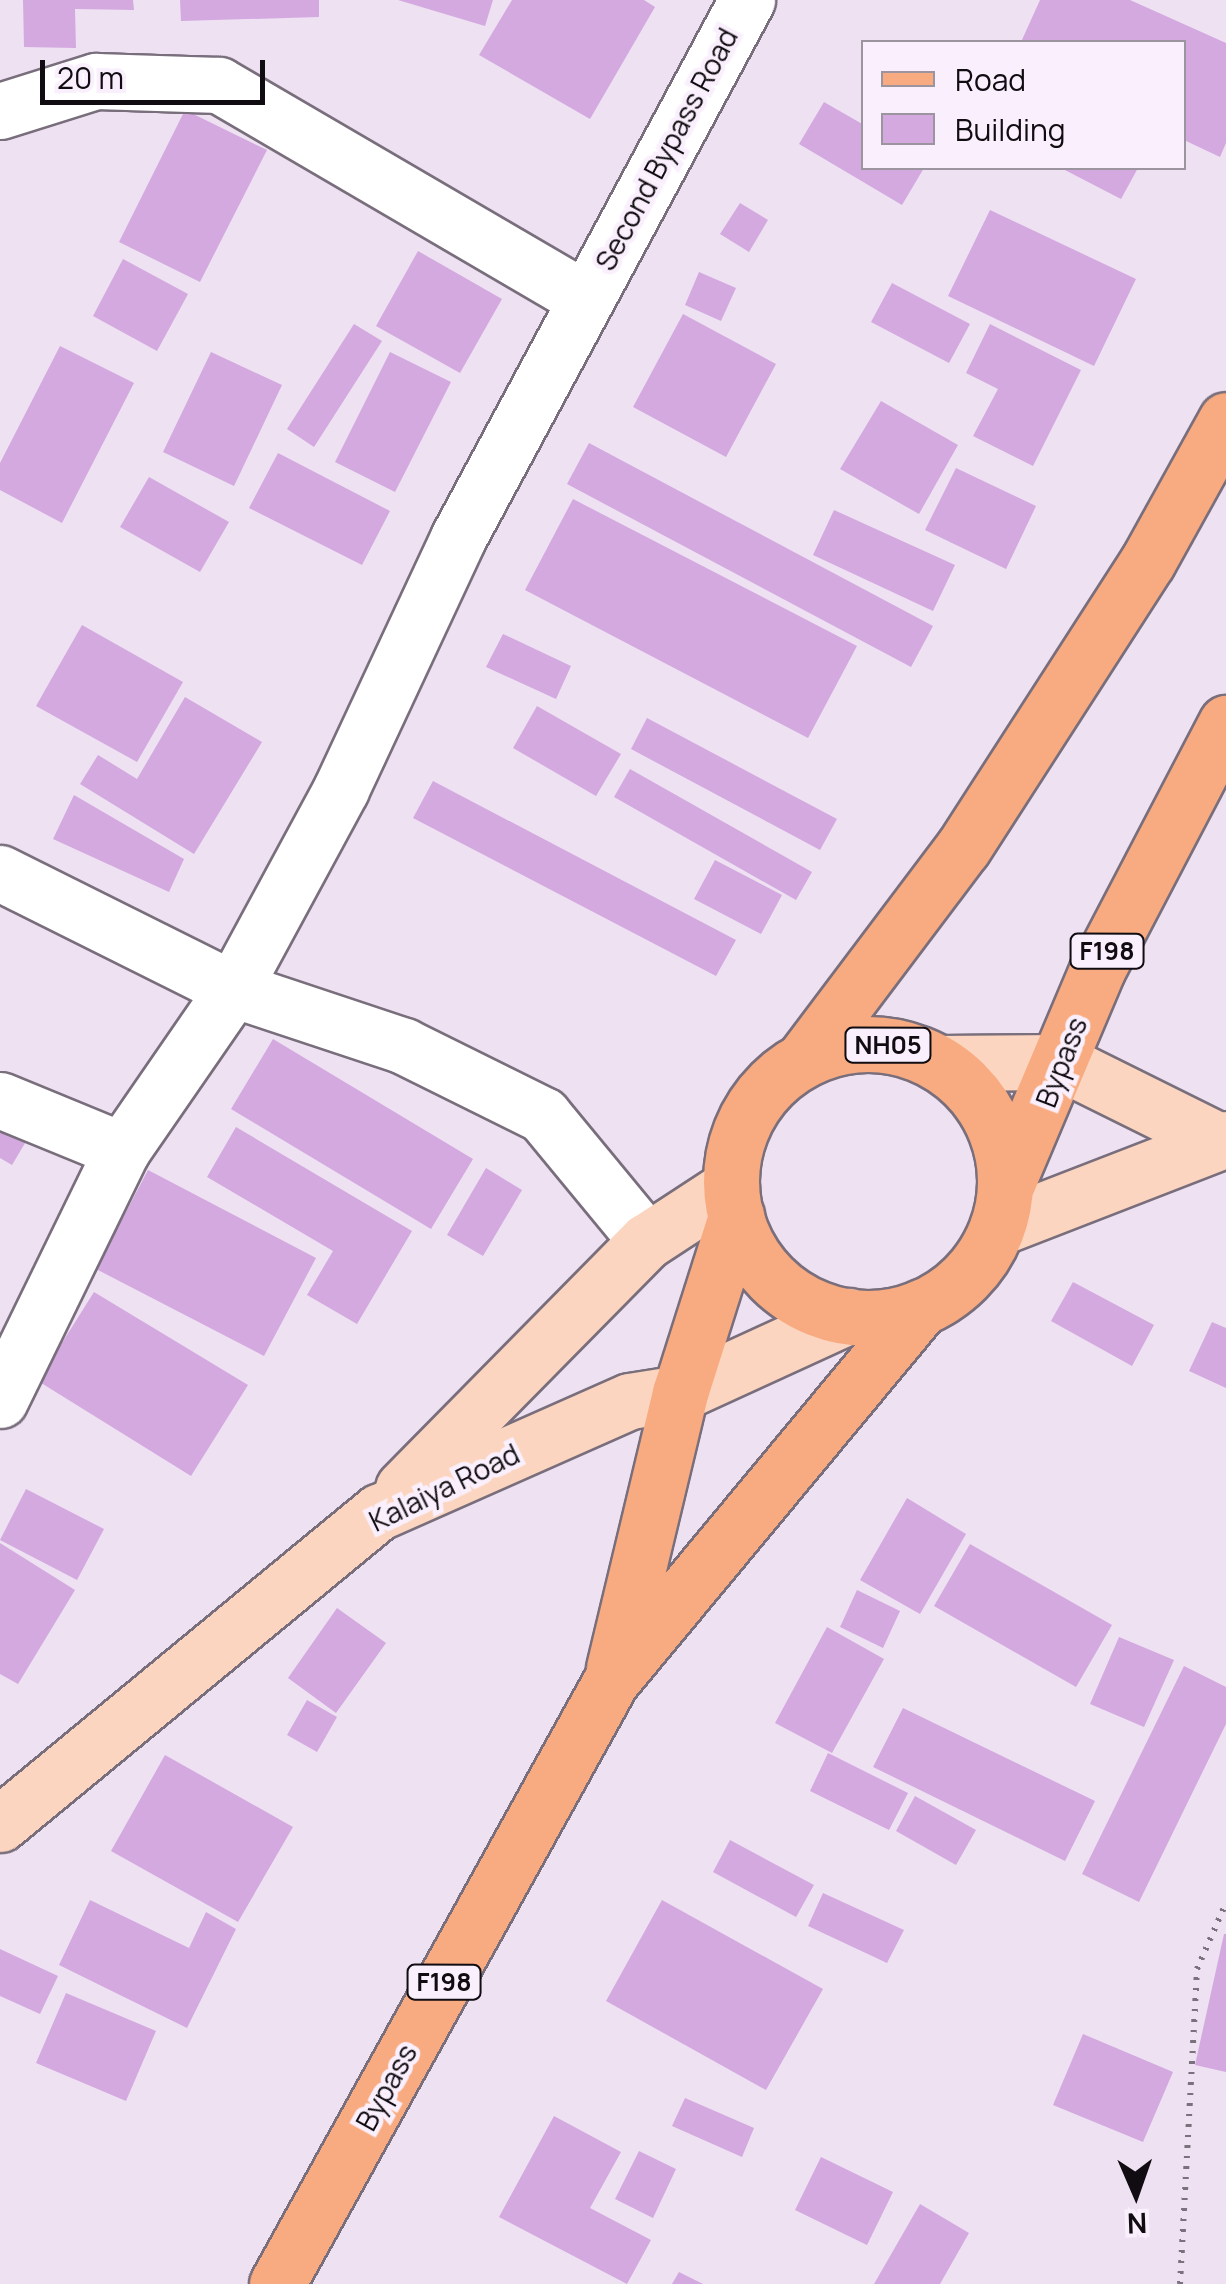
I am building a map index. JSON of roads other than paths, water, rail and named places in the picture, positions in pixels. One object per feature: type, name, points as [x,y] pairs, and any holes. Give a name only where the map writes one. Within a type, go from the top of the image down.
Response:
[{"type":"main road","points":[[803,1060],[963,848],[1148,561],[1226,420]]},
{"type":"main road","name":"Bypass","points":[[1001,1208],[1097,970],[1226,722]]},
{"type":"main road","name":"NH05","points":[[734,1201],[738,1136],[753,1106],[803,1060],[847,1045],[894,1046],[938,1063],[1060,1062],[1220,1139]]},
{"type":"main road","name":"NH05","points":[[938,1063],[982,1104],[1004,1158],[1001,1208],[1220,1139]]},
{"type":"main road","points":[[379,1512],[647,1242],[734,1201]]},
{"type":"main road","points":[[734,1201],[760,1266],[784,1289],[848,1316],[884,1317],[921,1307]]},
{"type":"main road","points":[[611,1681],[680,1393],[734,1201]]},
{"type":"main road","points":[[611,1681],[921,1307],[967,1275],[1001,1208]]},
{"type":"main road","name":"Kalaiya Road","points":[[0,1824],[379,1512],[630,1400],[680,1393],[848,1316]]},
{"type":"main road","name":"Bypass","points":[[277,2284],[611,1681]]},
{"type":"street","name":"Second Bypass Road","points":[[0,1400],[122,1150],[232,989],[341,789],[458,538],[747,0]]},
{"type":"street","points":[[0,110],[96,81],[219,86],[585,298]]},
{"type":"street","points":[[0,874],[232,989],[404,1046],[543,1115],[647,1242]]},
{"type":"street","points":[[0,1100],[122,1150]]}]
